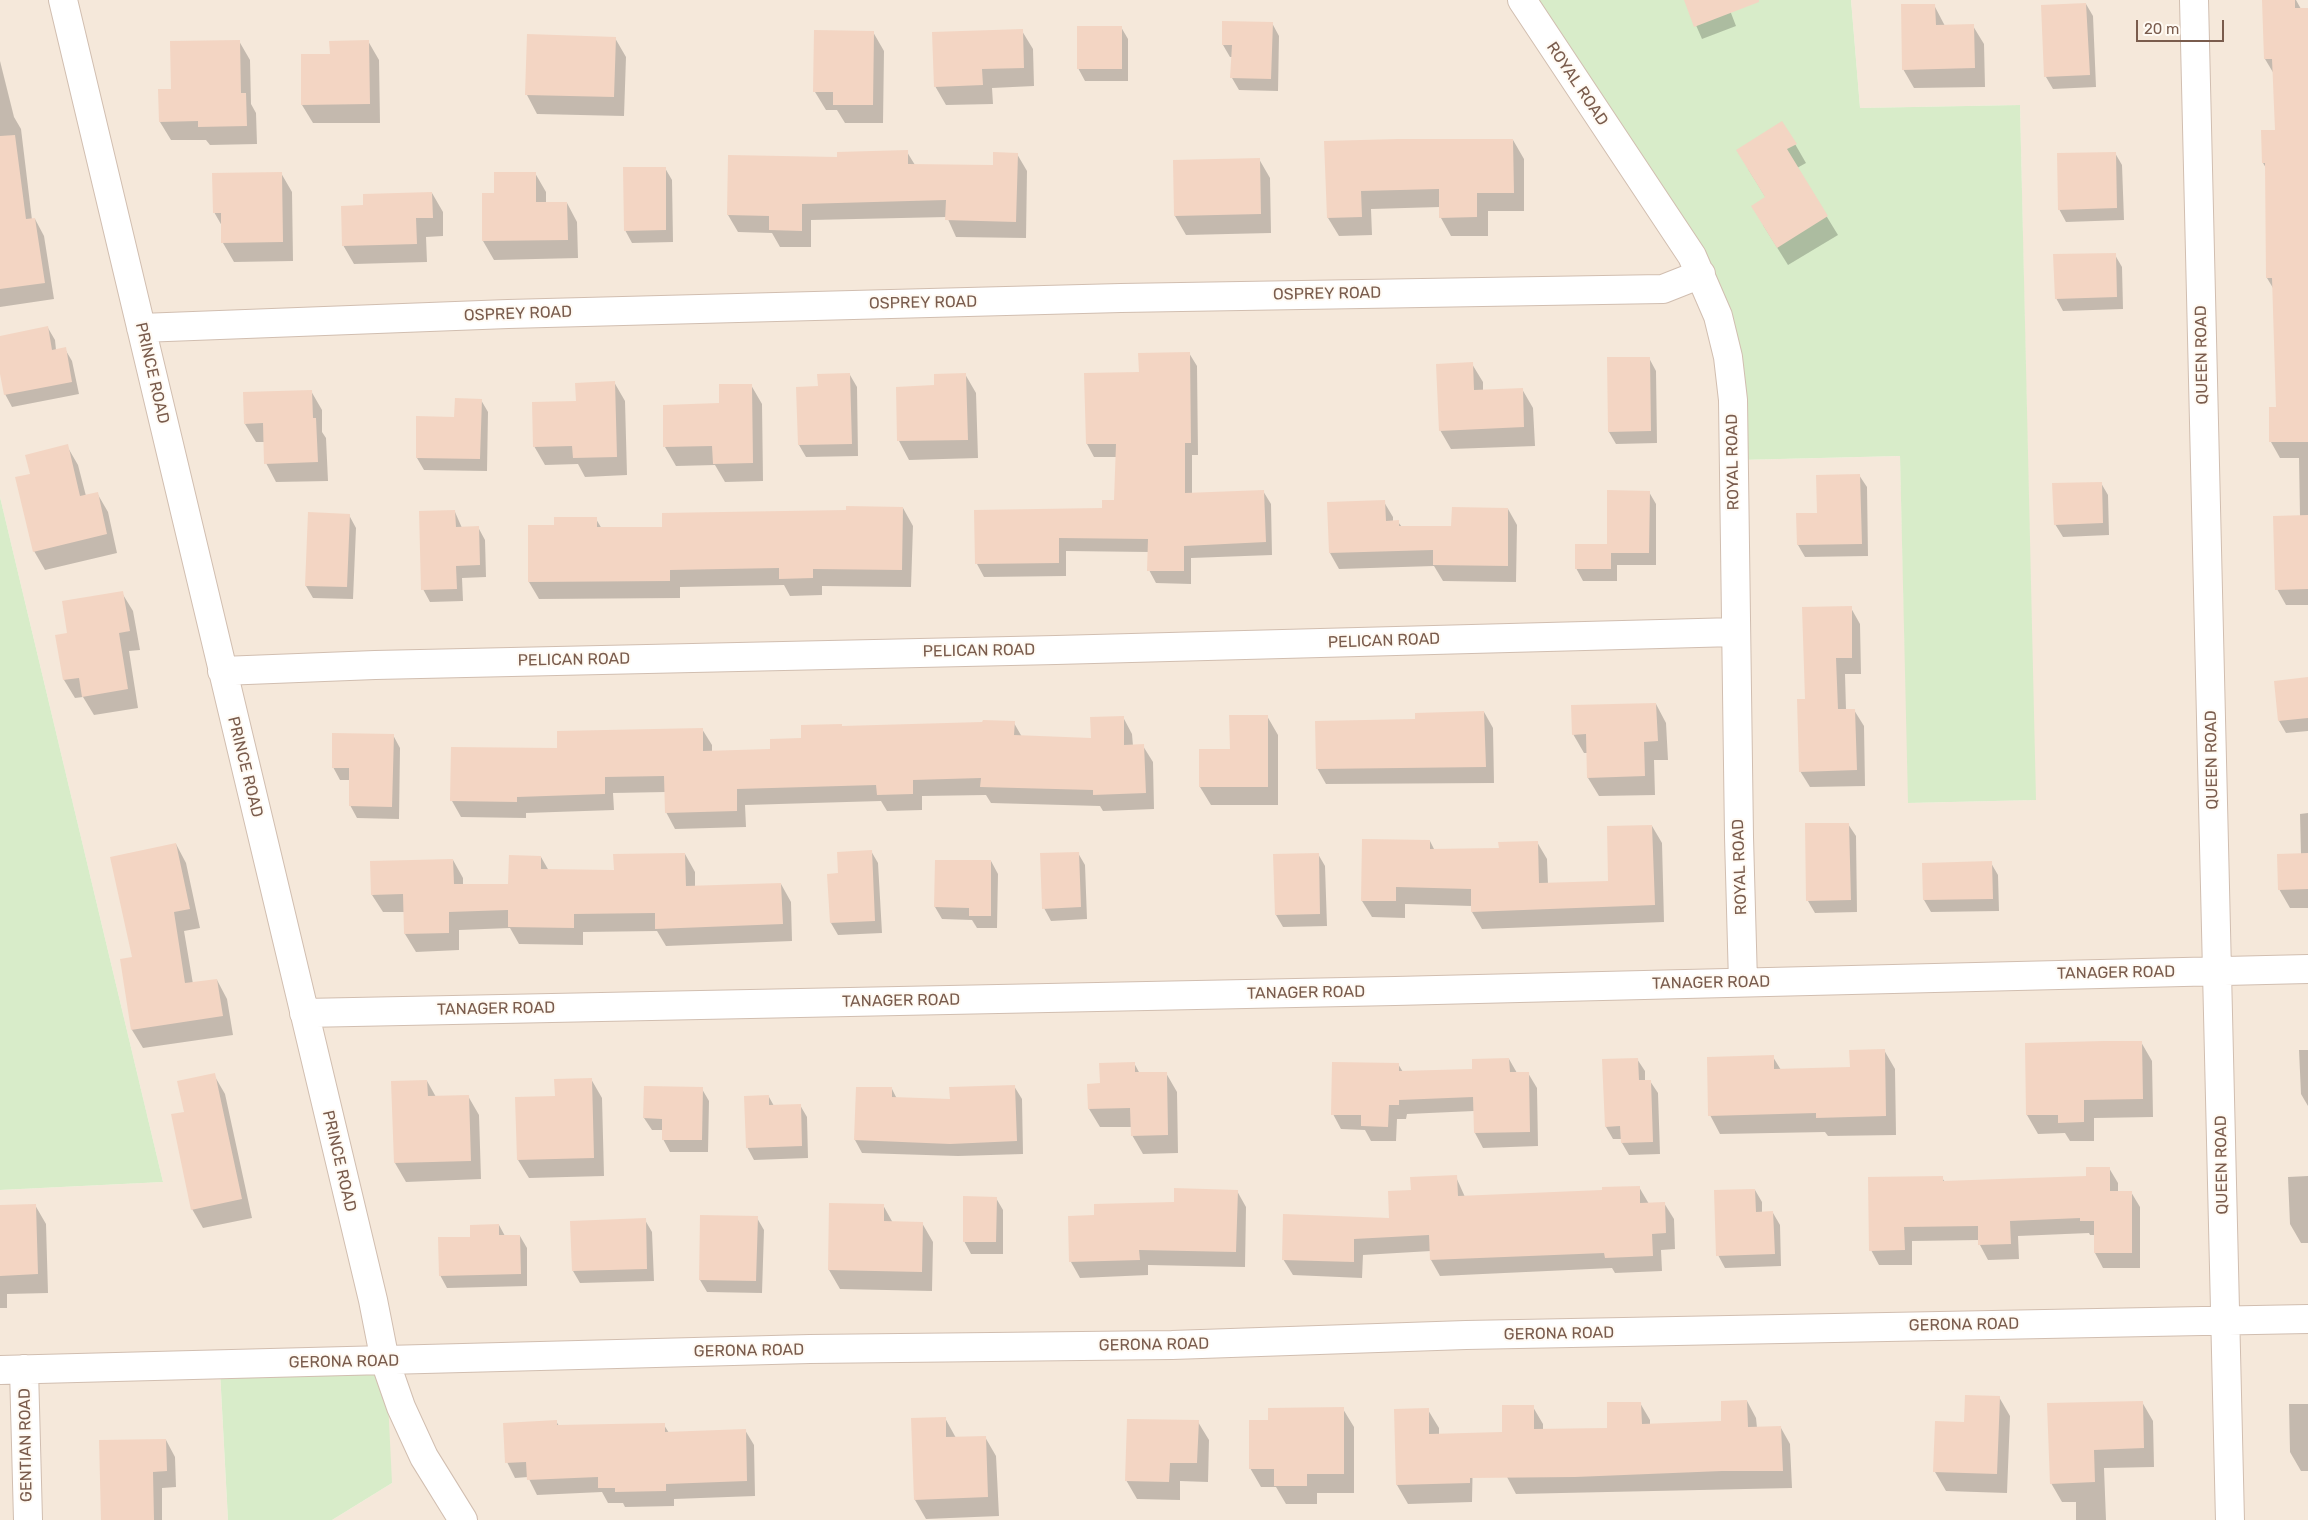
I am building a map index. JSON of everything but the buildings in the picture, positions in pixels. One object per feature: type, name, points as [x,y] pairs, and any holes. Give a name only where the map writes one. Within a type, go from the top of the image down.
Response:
[{"type":"street","name":"PRINCE ROAD","points":[[63,0],[386,1361],[401,1407],[424,1457],[463,1520]]},
{"type":"street","name":"ROYAL ROAD","points":[[1522,0],[1692,256],[1720,324],[1728,357],[1733,400],[1738,837],[1743,982]]},
{"type":"street","name":"QUEEN ROAD","points":[[2194,0],[2230,1520]]},
{"type":"street","name":"OSPREY ROAD","points":[[141,328],[508,314],[1012,300],[1663,289],[1701,274]]},
{"type":"street","name":"PELICAN ROAD","points":[[222,671],[375,665],[1056,650],[1736,632]]},
{"type":"street","name":"TANAGER ROAD","points":[[304,1013],[2308,969]]},
{"type":"street","name":"GERONA ROAD","points":[[12,1370],[810,1350],[1172,1345],[1466,1335],[2308,1319]]},
{"type":"street","name":"GENTIAN ROAD","points":[[12,1370],[28,1520]]},
{"type":"shaded area","points":[[0,0],[1516,0],[1700,283],[1739,460],[1900,456],[1909,803],[2035,800],[2020,105],[1860,108],[1851,0],[2308,0],[2308,1520],[332,1520],[392,1483],[220,1371],[228,1520],[0,1520],[0,1190],[163,1182],[0,497]]},
{"type":"green space","points":[[1516,0],[1851,0],[1860,108],[2020,105],[2036,800],[1908,803],[1900,456],[1739,460],[1700,283]]},
{"type":"green space","points":[[0,497],[163,1182],[0,1190]]},
{"type":"green space","points":[[386,1359],[392,1483],[332,1520],[228,1520],[220,1371]]}]
